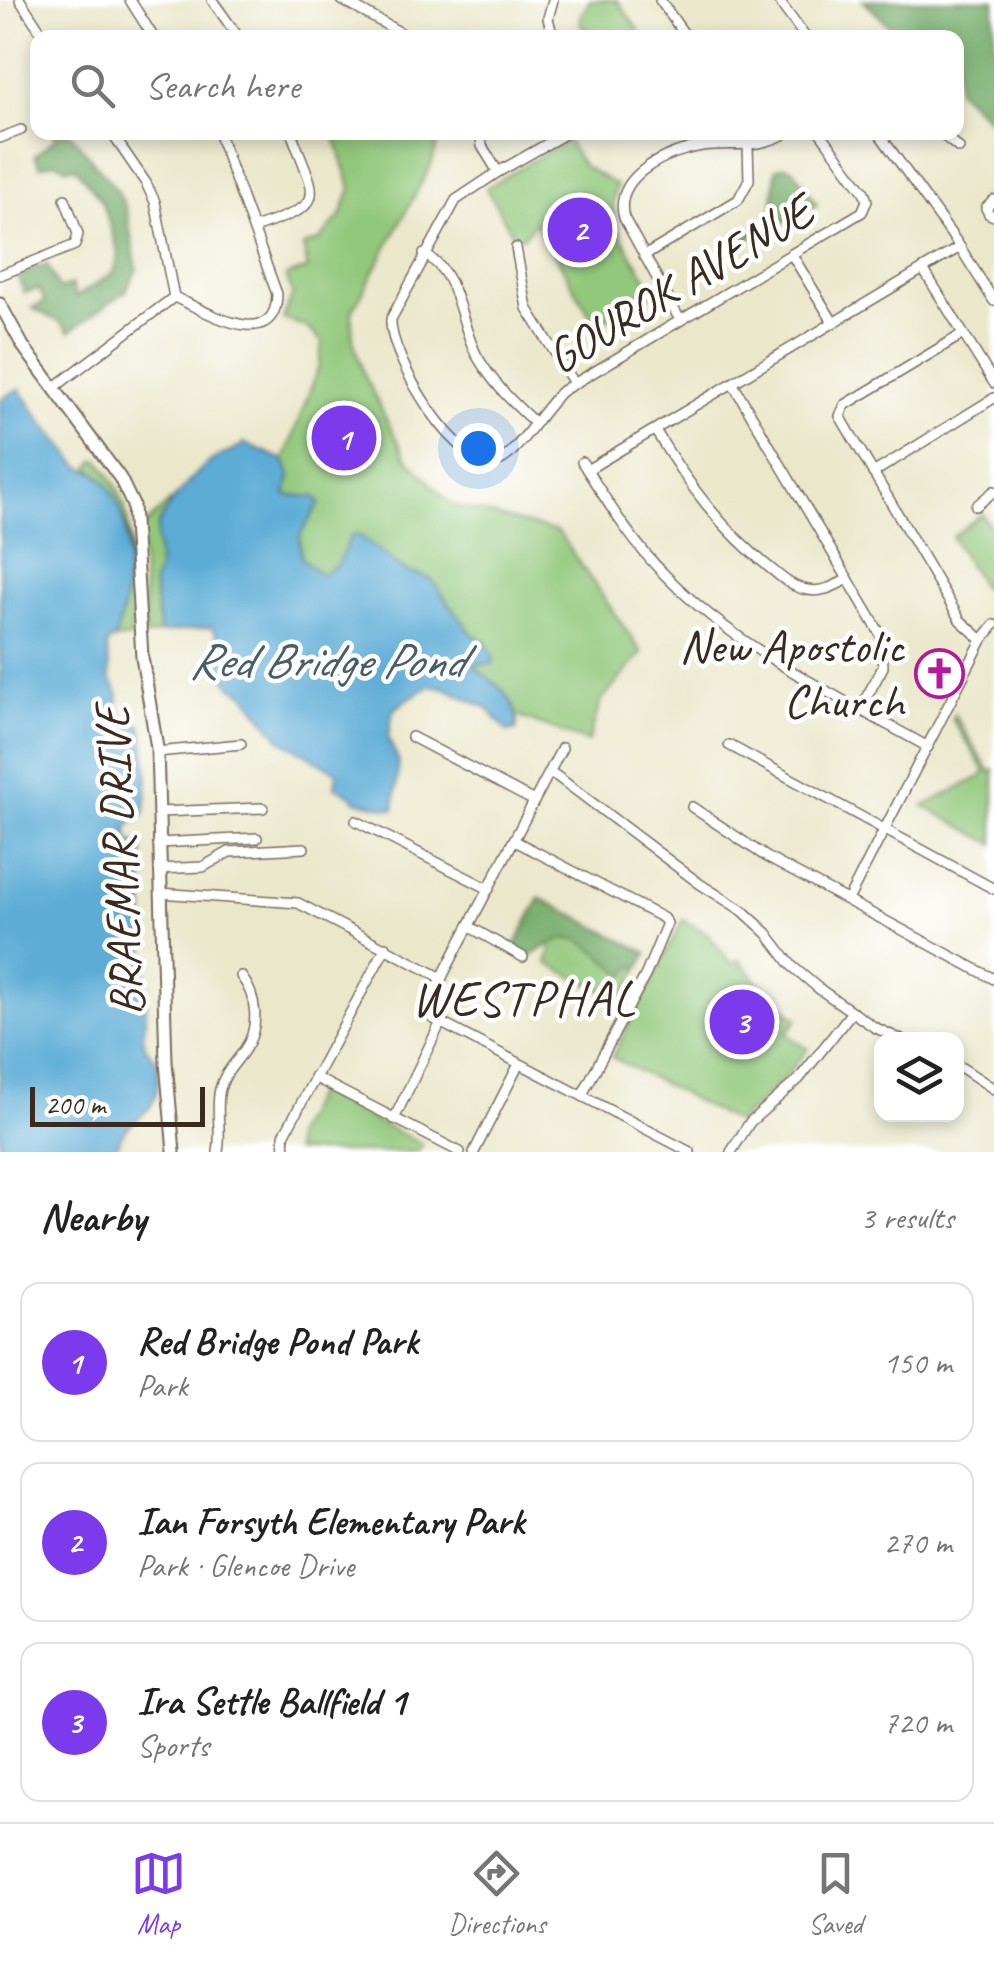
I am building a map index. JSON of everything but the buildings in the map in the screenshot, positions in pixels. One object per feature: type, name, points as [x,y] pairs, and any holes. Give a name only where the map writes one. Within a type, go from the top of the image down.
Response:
[{"type":"main road","name":"BRAEMAR DRIVE","points":[[0,304],[23,346],[120,478],[130,498],[139,567],[142,656],[157,752],[166,1062],[174,1152]]},
{"type":"street","points":[[20,0],[41,30]]},
{"type":"street","points":[[130,0],[149,30]]},
{"type":"street","points":[[212,0],[233,30]]},
{"type":"street","points":[[342,0],[396,30]]},
{"type":"street","points":[[551,30],[548,18],[553,0]]},
{"type":"street","points":[[660,0],[682,30]]},
{"type":"street","points":[[778,0],[800,30]]},
{"type":"street","points":[[0,138],[21,130]]},
{"type":"street","points":[[117,140],[155,202],[174,297]]},
{"type":"street","points":[[174,297],[242,326],[257,325],[269,318],[275,308],[277,294],[221,140]]},
{"type":"street","points":[[254,228],[302,212],[311,198],[311,186],[294,140]]},
{"type":"street","points":[[482,140],[498,172]]},
{"type":"street","name":"GOUROK AVENUE","points":[[554,140],[456,200],[390,323],[392,338],[424,403],[478,458],[488,462],[509,455],[550,401],[574,383],[859,215],[866,205],[864,192],[826,140]]},
{"type":"street","points":[[680,320],[624,218],[621,202],[625,187],[636,174],[690,148],[748,146],[772,140]]},
{"type":"street","points":[[884,140],[994,301]]},
{"type":"street","points":[[949,140],[959,148]]},
{"type":"street","points":[[644,256],[738,200],[749,180],[748,146]]},
{"type":"street","points":[[0,275],[74,245],[78,234],[65,199]]},
{"type":"street","points":[[994,200],[986,208],[994,216]]},
{"type":"street","points":[[928,747],[783,665],[692,601],[642,550],[584,466],[655,430],[960,247]]},
{"type":"street","points":[[516,248],[527,308],[574,383]]},
{"type":"street","points":[[424,254],[446,273],[480,360],[509,400],[534,422]]},
{"type":"street","points":[[792,254],[833,322]]},
{"type":"street","points":[[923,269],[994,384]]},
{"type":"street","points":[[55,387],[174,297]]},
{"type":"street","points":[[963,334],[842,409],[842,421],[960,620],[982,640]]},
{"type":"street","points":[[733,384],[876,624],[883,644],[880,675],[860,709]]},
{"type":"street","points":[[874,474],[994,398]]},
{"type":"street","points":[[655,430],[683,476],[724,528],[789,583],[820,591],[848,579]]},
{"type":"street","points":[[976,506],[994,491]]},
{"type":"street","points":[[848,900],[982,640],[994,624]]},
{"type":"street","points":[[412,737],[534,800]]},
{"type":"street","points":[[157,752],[241,744]]},
{"type":"street","points":[[728,745],[994,889]]},
{"type":"street","points":[[562,748],[430,1000],[428,1011],[441,1022],[690,1152]]},
{"type":"street","points":[[550,775],[742,911],[792,966],[883,1032]]},
{"type":"street","points":[[692,806],[768,858],[994,979]]},
{"type":"street","points":[[158,812],[263,808]]},
{"type":"street","points":[[356,820],[489,889]]},
{"type":"street","points":[[158,843],[257,838]]},
{"type":"street","points":[[515,841],[668,923],[646,974],[582,1095]]},
{"type":"street","points":[[159,869],[203,867],[229,852],[304,848]]},
{"type":"street","points":[[160,893],[298,903],[442,978]]},
{"type":"street","points":[[470,927],[523,956]]},
{"type":"street","points":[[284,1152],[284,1135],[386,948]]},
{"type":"street","points":[[218,1152],[220,1092],[226,1075],[249,1042],[254,1024],[252,996],[241,976]]},
{"type":"street","points":[[732,1152],[750,1122],[799,1079],[852,1012]]},
{"type":"street","points":[[394,1119],[441,1022]]},
{"type":"street","points":[[474,1152],[520,1064]]},
{"type":"street","points":[[964,1069],[994,1089]]},
{"type":"street","points":[[314,1078],[460,1152]]},
{"type":"green space","points":[[590,0],[617,0],[638,30],[586,30],[580,17]]},
{"type":"green space","points":[[863,0],[994,0],[994,125],[964,96],[964,30],[894,30]]},
{"type":"green space","points":[[54,140],[76,140],[116,189],[126,208],[137,269],[126,291],[69,332],[61,323],[32,308],[45,302],[39,289],[24,293],[17,275],[47,264],[59,289],[72,285],[76,297],[114,272],[119,254],[102,201],[75,167],[66,168],[57,162],[40,166],[35,155]]},
{"type":"green space","points":[[336,140],[438,140],[432,163],[352,312],[353,340],[363,372],[406,457],[452,505],[558,532],[642,653],[601,701],[588,742],[517,716],[506,695],[476,668],[476,664],[487,665],[486,642],[472,634],[431,579],[405,571],[359,535],[351,536],[337,566],[320,575],[301,558],[300,535],[315,497],[286,495],[290,475],[284,460],[319,366],[322,341],[305,326],[283,319],[293,294],[286,276],[308,269],[303,246],[319,241],[342,214],[351,188]]},
{"type":"green space","points":[[567,140],[582,165],[617,186],[614,213],[618,227],[654,291],[596,325],[536,222],[523,237],[513,235],[486,188]]},
{"type":"green space","points":[[793,168],[817,205],[720,253],[772,215],[776,169]]},
{"type":"green space","points":[[99,460],[115,483],[127,520],[132,593],[130,638],[114,640],[127,588],[126,531],[115,498],[90,467]]},
{"type":"green space","points":[[185,488],[158,525],[160,573],[153,582],[160,633],[145,636],[141,529]]},
{"type":"green space","points":[[982,514],[994,533],[994,579],[983,588],[952,537]]},
{"type":"green space","points":[[954,714],[990,772],[994,770],[994,844],[924,806],[985,771],[952,719]]},
{"type":"green space","points":[[540,898],[647,953],[622,1001],[547,963],[551,950]]},
{"type":"green space","points":[[540,898],[647,953],[640,967],[631,967],[625,975],[581,941],[571,939],[560,940],[532,956],[515,946]]},
{"type":"green space","points":[[683,920],[707,933],[732,964],[739,959],[772,999],[798,1019],[786,1034],[808,1049],[737,1123],[612,1057]]},
{"type":"green space","points":[[316,1092],[422,1144],[418,1152],[294,1152],[293,1137]]},
{"type":"water","points":[[20,389],[75,461],[96,473],[110,488],[119,507],[128,552],[120,621],[114,640],[107,643],[110,679],[119,695],[117,708],[142,726],[148,773],[145,813],[128,826],[129,841],[141,845],[143,857],[143,1040],[158,1063],[158,1083],[150,1107],[127,1128],[114,1152],[0,1152],[0,399]]},
{"type":"water","name":"Red Bridge Pond","points":[[244,443],[284,460],[290,475],[286,495],[316,497],[320,503],[300,535],[301,558],[320,574],[337,565],[351,536],[359,535],[405,571],[431,579],[472,634],[486,642],[494,658],[493,664],[476,664],[476,668],[512,702],[516,730],[508,732],[487,708],[445,688],[430,686],[406,700],[393,711],[388,738],[399,762],[394,809],[356,801],[335,787],[337,772],[281,740],[245,694],[231,686],[215,662],[217,635],[212,627],[160,633],[153,582],[158,569],[160,522],[189,481],[215,458]]},
{"type":"place","name":"Ian Forsyth Elementary Park","points":[[580,230]]},
{"type":"place","name":"Red Bridge Pond Park","points":[[344,438]]},
{"type":"place","name":"New Apostolic Church","points":[[939,673]]},
{"type":"place","name":"Ira Settle Ballfield 1","points":[[742,1022]]},
{"type":"district","name":"WESTPHAL","points":[[524,997]]}]
